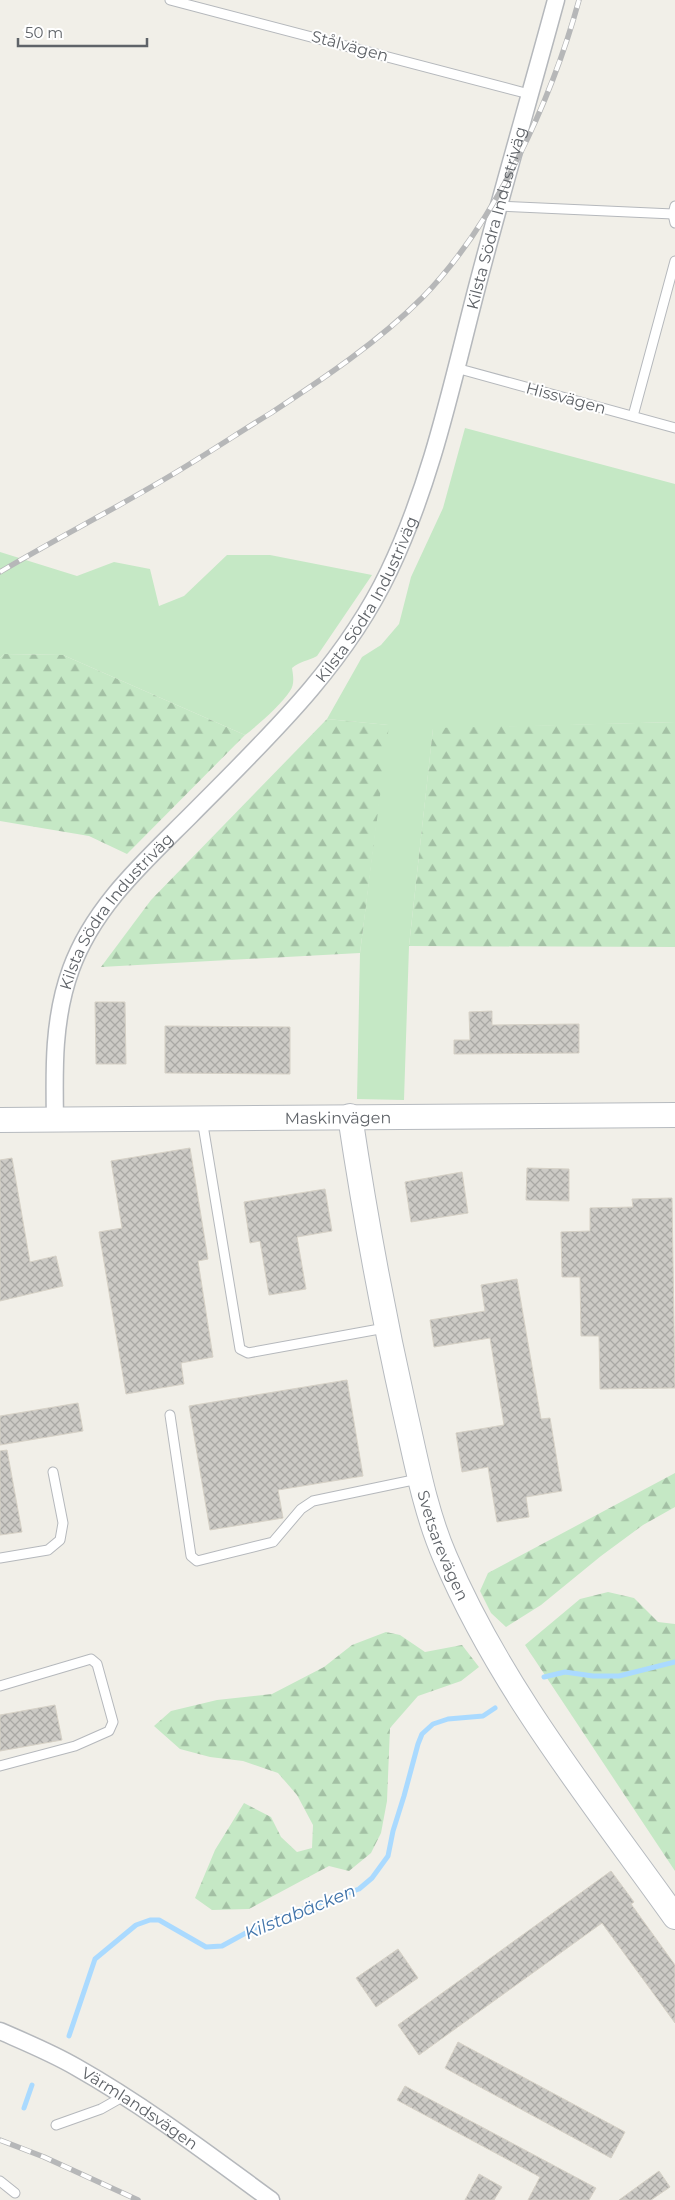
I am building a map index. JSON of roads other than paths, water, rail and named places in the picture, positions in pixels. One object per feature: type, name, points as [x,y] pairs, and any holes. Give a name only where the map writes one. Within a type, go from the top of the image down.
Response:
[{"type":"street","name":"Kilsta Södra Industriväg","points":[[55,1120],[54,1061],[62,999],[71,969],[85,938],[104,906],[136,870],[304,698],[348,642],[388,573],[406,533],[423,488],[498,206],[556,0]]},
{"type":"street","name":"Maskinvägen","points":[[0,1120],[675,1115]]},
{"type":"street","name":"Svetsarevägen","points":[[350,1116],[364,1206],[387,1328],[430,1514],[444,1555],[486,1642],[528,1709],[675,1917]]},
{"type":"street","name":"Värmlandsvägen","points":[[0,2031],[75,2066],[124,2096],[182,2135],[271,2200]]},
{"type":"lane","name":"Stålvägen","points":[[170,0],[529,94]]},
{"type":"lane","points":[[498,206],[674,214]]},
{"type":"lane","points":[[633,416],[675,261]]},
{"type":"lane","name":"Hissvägen","points":[[456,368],[675,428]]},
{"type":"lane","points":[[202,1118],[240,1349],[248,1353],[387,1328]]},
{"type":"lane","points":[[170,1415],[191,1556],[197,1561],[273,1542],[301,1509],[313,1501],[421,1478]]},
{"type":"lane","points":[[0,1558],[48,1550],[60,1540],[63,1523],[53,1472]]},
{"type":"lane","points":[[0,1686],[91,1659],[97,1664],[113,1722],[109,1731],[74,1746],[0,1766]]},
{"type":"lane","points":[[56,2126],[101,2109],[124,2096]]},
{"type":"lane","points":[[0,2181],[15,2193]]},
{"type":"waterway","name":"Kilstabäcken","points":[[544,1677],[565,1672],[593,1676],[619,1676],[675,1662]]},
{"type":"waterway","name":"Kilstabäcken","points":[[69,2036],[95,1959],[136,1925],[150,1920],[159,1920],[206,1947],[222,1946],[264,1923],[359,1889],[372,1878],[388,1856],[393,1831],[422,1734],[433,1724],[448,1719],[483,1716],[495,1708]]},
{"type":"waterway","name":"Kilstabäcken","points":[[24,2108],[32,2085]]},
{"type":"railway","points":[[0,572],[165,479],[271,413],[368,345],[422,298],[449,268],[474,234],[518,158],[553,78],[579,0]]},
{"type":"railway","points":[[0,2140],[44,2157],[138,2200]]}]
